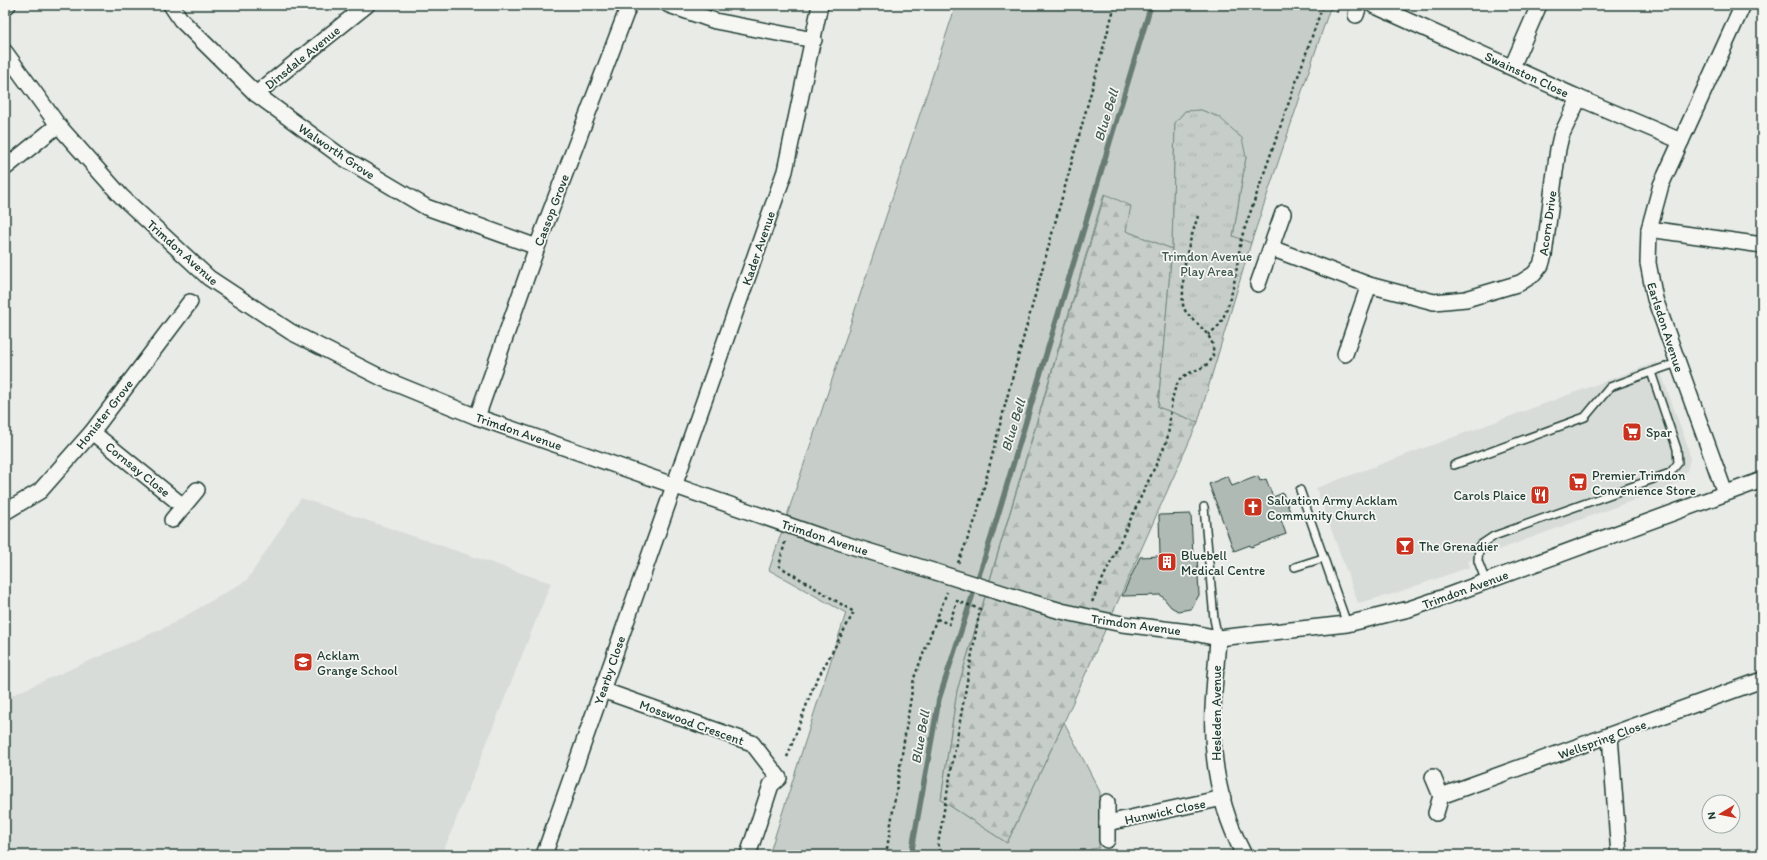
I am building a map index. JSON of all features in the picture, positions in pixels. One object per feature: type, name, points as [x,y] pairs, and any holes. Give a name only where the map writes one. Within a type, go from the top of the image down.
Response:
[{"type":"street","name":"Walworth Grove","points":[[171,5],[181,20],[256,94],[342,157],[426,207],[537,247]]},
{"type":"street","name":"Dinsdale Avenue","points":[[256,94],[367,5]]},
{"type":"street","name":"Cassop Grove","points":[[477,417],[537,247],[629,5]]},
{"type":"street","points":[[669,5],[715,21],[814,40]]},
{"type":"street","name":"Kader Avenue","points":[[674,485],[785,171],[814,40],[820,5]]},
{"type":"street","name":"Swainston Close","points":[[1373,5],[1580,98],[1681,141]]},
{"type":"street","points":[[1512,67],[1539,5]]},
{"type":"street","name":"Earlsdon Avenue","points":[[1725,494],[1655,299],[1648,263],[1649,229],[1661,185],[1743,5]]},
{"type":"street","name":"Trimdon Avenue","points":[[5,52],[58,126],[121,196],[210,278],[290,332],[384,379],[477,417],[789,526],[1027,601],[1085,617],[1152,629],[1189,632],[1218,638],[1347,624],[1409,609],[1762,480]]},
{"type":"street","name":"Acorn Drive","points":[[1271,248],[1369,285],[1420,300],[1434,302],[1466,299],[1520,283],[1534,274],[1541,265],[1544,255],[1561,136],[1580,98]]},
{"type":"street","points":[[5,168],[58,126]]},
{"type":"street","points":[[1258,284],[1282,213]]},
{"type":"street","points":[[1649,229],[1762,245]]},
{"type":"street","points":[[1345,354],[1369,285]]},
{"type":"street","name":"Honister Grove","points":[[5,512],[40,491],[92,432],[190,302]]},
{"type":"street","name":"Cornsay Close","points":[[92,432],[183,506]]},
{"type":"street","name":"Yearby Close","points":[[544,855],[674,485]]},
{"type":"street","name":"Cornsay Close","points":[[172,520],[197,490]]},
{"type":"street","name":"Hesleden Avenue","points":[[1218,638],[1214,751],[1223,798],[1232,826],[1244,855]]},
{"type":"street","name":"Wellspring Close","points":[[1441,796],[1762,680]]},
{"type":"street","name":"Mosswood Crescent","points":[[602,690],[752,743],[779,778]]},
{"type":"street","points":[[1610,736],[1619,855]]},
{"type":"street","points":[[1433,777],[1441,796],[1436,813]]},
{"type":"street","points":[[748,855],[771,785],[779,778]]},
{"type":"street","name":"Hunwick Close","points":[[1107,823],[1223,798]]},
{"type":"street","name":"Hunwick Close","points":[[1107,840],[1108,802]]},
{"type":"lane","points":[[1454,465],[1585,417],[1610,387],[1677,363]]},
{"type":"lane","points":[[1486,582],[1478,561],[1480,546],[1494,536],[1670,473],[1678,463],[1677,449],[1651,372]]},
{"type":"lane","points":[[1300,490],[1347,624]]},
{"type":"lane","points":[[1204,507],[1214,619],[1218,638]]},
{"type":"lane","points":[[1295,568],[1323,558]]},
{"type":"path","points":[[956,568],[976,518],[1009,390],[1115,5]]},
{"type":"path","points":[[1208,335],[1221,323],[1230,300],[1241,239],[1323,5],[1335,10]]},
{"type":"path","points":[[1085,617],[1166,443],[1169,434],[1173,398],[1176,386],[1184,375],[1204,367],[1209,361],[1213,347],[1208,335],[1186,312],[1182,303],[1184,263],[1198,216]]},
{"type":"path","points":[[779,778],[814,685],[854,612],[779,566],[789,526]]},
{"type":"path","points":[[886,855],[914,678],[948,590]]},
{"type":"path","points":[[937,619],[949,624],[957,601],[980,609],[938,844],[941,855]]},
{"type":"shaded area","points":[[1657,362],[1688,447],[1690,459],[1687,471],[1680,481],[1667,488],[1468,561],[1470,567],[1393,594],[1358,603],[1316,488]]},
{"type":"shaded area","name":"Acklam Grange School","points":[[301,498],[551,583],[442,855],[5,855],[5,698],[168,626],[247,580]]},
{"type":"green space","points":[[956,5],[1331,5],[1251,243],[1233,237],[1246,157],[1219,117],[1201,110],[1185,111],[1175,123],[1172,249],[1126,231],[1104,194],[957,691],[941,800],[1007,843],[1064,722],[1100,792],[1099,848],[1091,849],[1090,855],[769,855],[846,613],[769,570]]},
{"type":"green space","name":"Trimdon Avenue Play Area","points":[[1201,110],[1219,117],[1242,138],[1246,157],[1233,236],[1251,243],[1198,422],[1158,407],[1172,249],[1175,123],[1185,111]]},
{"type":"green space","points":[[1105,194],[1131,206],[1126,231],[1172,249],[1158,407],[1198,422],[1064,722],[1007,843],[941,800],[957,691]]},
{"type":"building","name":"Salvation Army Acklam Community Church","points":[[1228,476],[1232,486],[1258,476],[1260,481],[1266,479],[1273,497],[1283,493],[1292,517],[1281,520],[1286,534],[1251,547],[1250,545],[1234,551],[1209,484]]},
{"type":"building","name":"Bluebell Medical Centre","points":[[1191,514],[1193,556],[1197,556],[1199,595],[1191,609],[1178,611],[1171,607],[1161,595],[1122,596],[1140,557],[1160,556],[1159,515]]},
{"type":"waterway","name":"Blue Bell","points":[[911,855],[939,699],[991,538],[1151,5]]},
{"type":"place","name":"Spar","points":[[1632,432]]},
{"type":"place","name":"Premier Trimdon Convenience Store","points":[[1578,482]]},
{"type":"place","name":"Carols Plaice","points":[[1540,495]]},
{"type":"place","name":"Salvation Army Acklam Community Church","points":[[1253,507]]},
{"type":"place","name":"The Grenadier","points":[[1405,546]]},
{"type":"place","name":"Bluebell Medical Centre","points":[[1167,562]]},
{"type":"place","name":"Acklam Grange School","points":[[303,662]]}]
